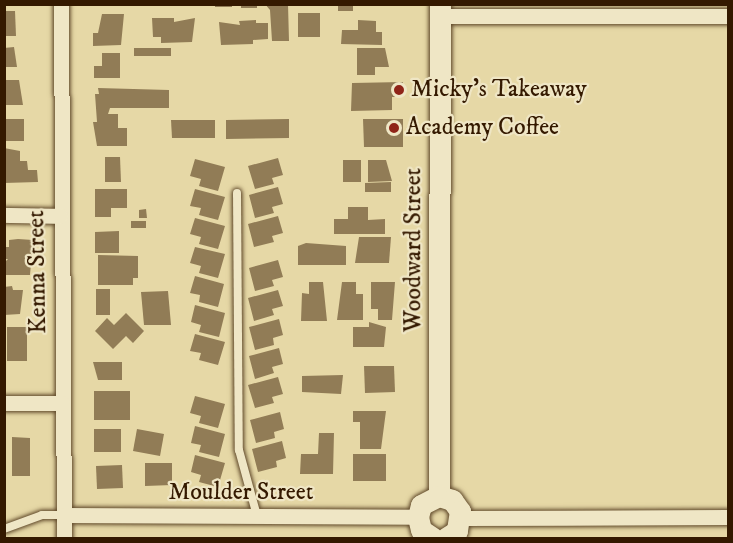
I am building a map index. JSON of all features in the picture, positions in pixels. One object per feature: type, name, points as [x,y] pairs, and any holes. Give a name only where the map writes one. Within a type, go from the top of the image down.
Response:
[{"type":"street","name":"Kenna Street","points":[[61,4],[60,216],[64,538]]},
{"type":"street","points":[[440,10],[686,10],[729,15]]},
{"type":"street","name":"Woodward Street","points":[[439,496],[440,10]]},
{"type":"street","points":[[4,215],[60,216]]},
{"type":"street","points":[[4,403],[62,403]]},
{"type":"street","points":[[434,538],[422,530],[418,517],[422,505],[439,496],[452,500],[461,518],[457,531],[446,538]]},
{"type":"street","name":"Moulder Street","points":[[64,515],[418,517]]},
{"type":"street","points":[[461,518],[729,517]]},
{"type":"lane","points":[[237,193],[239,450],[257,516]]},
{"type":"lane","points":[[4,529],[42,515],[64,515]]},
{"type":"building","points":[[215,4],[232,4],[232,7],[215,7]]},
{"type":"building","points":[[241,4],[257,4],[257,8],[241,8]]},
{"type":"building","points":[[265,4],[288,4],[289,41],[272,41],[270,10]]},
{"type":"building","points":[[338,4],[353,4],[353,11],[338,11]]},
{"type":"building","points":[[4,11],[15,11],[16,36],[4,36]]},
{"type":"building","points":[[298,13],[320,13],[320,37],[298,37]]},
{"type":"building","points":[[102,14],[124,14],[121,45],[93,46],[93,33],[98,33]]},
{"type":"building","points":[[152,18],[174,18],[174,22],[195,18],[192,42],[161,43],[161,37],[153,37]]},
{"type":"building","points":[[256,20],[256,23],[268,23],[268,39],[253,40],[253,44],[221,45],[219,22],[240,25],[239,21]]},
{"type":"building","points":[[358,20],[376,21],[376,32],[382,32],[382,45],[341,44],[342,30],[358,30]]},
{"type":"building","points":[[14,47],[17,67],[4,67],[4,48]]},
{"type":"building","points":[[134,48],[171,48],[171,56],[134,56]]},
{"type":"building","points":[[357,48],[385,48],[389,67],[375,67],[375,75],[357,75]]},
{"type":"building","points":[[102,53],[120,53],[120,78],[94,78],[94,66],[102,66]]},
{"type":"building","points":[[4,80],[19,80],[23,105],[4,105]]},
{"type":"building","points":[[403,82],[403,97],[392,97],[392,110],[351,111],[352,83]]},
{"type":"building","points":[[98,88],[169,90],[169,108],[110,108],[108,114],[118,114],[118,128],[127,128],[127,146],[97,146],[93,122],[97,122],[95,94],[99,94]]},
{"type":"building","points":[[6,119],[24,119],[24,141],[4,141]]},
{"type":"building","points":[[289,119],[289,138],[226,139],[226,120]]},
{"type":"building","points":[[363,119],[403,119],[403,147],[364,147]]},
{"type":"building","points":[[171,120],[215,120],[215,138],[172,138]]},
{"type":"building","points":[[4,148],[20,151],[20,161],[27,161],[28,170],[37,170],[38,182],[4,183]]},
{"type":"building","points":[[105,157],[120,157],[121,182],[105,182]]},
{"type":"building","points":[[278,158],[283,175],[272,178],[274,184],[255,189],[248,166]]},
{"type":"building","points":[[195,159],[225,167],[218,191],[199,186],[201,179],[190,176]]},
{"type":"building","points":[[343,160],[361,160],[361,182],[343,182]]},
{"type":"building","points":[[368,160],[386,160],[392,181],[368,182]]},
{"type":"building","points":[[391,182],[391,192],[365,192],[365,183]]},
{"type":"building","points":[[278,187],[283,204],[272,207],[274,213],[255,218],[249,195]]},
{"type":"building","points":[[95,189],[127,189],[127,208],[111,208],[111,217],[95,217]]},
{"type":"building","points":[[195,189],[225,197],[218,220],[199,215],[201,208],[190,206]]},
{"type":"building","points":[[348,207],[368,207],[368,220],[385,219],[385,234],[334,234],[334,219],[348,219]]},
{"type":"building","points":[[146,209],[147,218],[139,218],[139,210]]},
{"type":"building","points":[[278,216],[283,233],[272,236],[274,242],[254,247],[248,224]]},
{"type":"building","points":[[195,218],[225,226],[218,249],[199,244],[201,237],[190,234]]},
{"type":"building","points":[[131,221],[146,221],[146,228],[131,228]]},
{"type":"building","points":[[119,231],[119,253],[95,253],[95,232]]},
{"type":"building","points":[[359,237],[391,237],[389,263],[355,263]]},
{"type":"building","points":[[9,240],[33,240],[30,275],[4,275],[4,263],[8,259],[5,259],[5,247],[9,247]]},
{"type":"building","points":[[306,243],[346,246],[346,265],[298,265],[298,246]]},
{"type":"building","points":[[195,247],[225,254],[218,278],[199,273],[201,266],[190,263]]},
{"type":"building","points":[[98,255],[138,256],[138,278],[133,278],[133,285],[98,285]]},
{"type":"building","points":[[278,260],[283,277],[272,280],[274,286],[255,291],[249,268]]},
{"type":"building","points":[[195,276],[224,284],[218,307],[199,302],[200,295],[190,293]]},
{"type":"building","points":[[309,282],[323,282],[327,321],[301,321],[302,293],[309,294]]},
{"type":"building","points":[[342,282],[356,282],[356,294],[363,294],[363,320],[337,320]]},
{"type":"building","points":[[371,282],[395,282],[392,320],[378,320],[378,309],[371,309]]},
{"type":"building","points":[[12,286],[13,290],[23,290],[20,314],[4,315],[4,287]]},
{"type":"building","points":[[96,289],[110,289],[110,315],[96,315]]},
{"type":"building","points":[[278,290],[283,306],[272,309],[274,315],[254,321],[248,298]]},
{"type":"building","points":[[168,291],[171,325],[144,325],[141,292]]},
{"type":"building","points":[[195,305],[225,313],[219,337],[199,332],[201,325],[191,322]]},
{"type":"building","points":[[126,313],[144,331],[133,343],[126,336],[113,349],[95,331],[107,318],[114,325]]},
{"type":"building","points":[[279,319],[283,335],[273,338],[274,345],[255,350],[249,327]]},
{"type":"building","points":[[369,322],[386,327],[384,347],[353,347],[353,327],[369,327]]},
{"type":"building","points":[[7,327],[27,327],[27,361],[7,361]]},
{"type":"building","points":[[195,334],[225,342],[218,365],[199,360],[201,353],[190,351]]},
{"type":"building","points":[[279,348],[283,364],[272,367],[274,373],[255,379],[249,356]]},
{"type":"building","points":[[93,362],[122,362],[122,380],[98,380]]},
{"type":"building","points":[[364,366],[394,366],[395,392],[365,393]]},
{"type":"building","points":[[343,375],[341,394],[302,392],[302,376]]},
{"type":"building","points":[[278,377],[283,394],[272,397],[274,403],[255,408],[248,385]]},
{"type":"building","points":[[94,391],[130,391],[130,420],[94,420]]},
{"type":"building","points":[[195,396],[225,404],[218,428],[199,423],[201,416],[190,413]]},
{"type":"building","points":[[353,411],[386,411],[381,449],[360,449],[360,422],[353,422]]},
{"type":"building","points":[[280,412],[284,429],[274,432],[275,438],[256,443],[250,420]]},
{"type":"building","points":[[195,426],[225,434],[219,457],[199,452],[201,445],[191,443]]},
{"type":"building","points":[[94,429],[121,429],[121,452],[94,452]]},
{"type":"building","points":[[137,429],[164,434],[160,456],[133,451]]},
{"type":"building","points":[[319,433],[334,433],[333,474],[300,474],[301,454],[318,454]]},
{"type":"building","points":[[12,437],[30,438],[30,476],[12,476]]},
{"type":"building","points":[[282,441],[286,458],[276,461],[277,467],[258,472],[252,449]]},
{"type":"building","points":[[353,454],[386,454],[386,481],[353,481]]},
{"type":"building","points":[[195,455],[225,463],[218,487],[199,482],[201,475],[191,472]]},
{"type":"building","points":[[145,463],[172,463],[172,485],[145,486]]},
{"type":"building","points":[[122,465],[123,488],[97,489],[96,466]]},
{"type":"place","name":"Micky's Takeaway","points":[[399,90]]},
{"type":"place","name":"Academy Coffee","points":[[394,128]]}]
